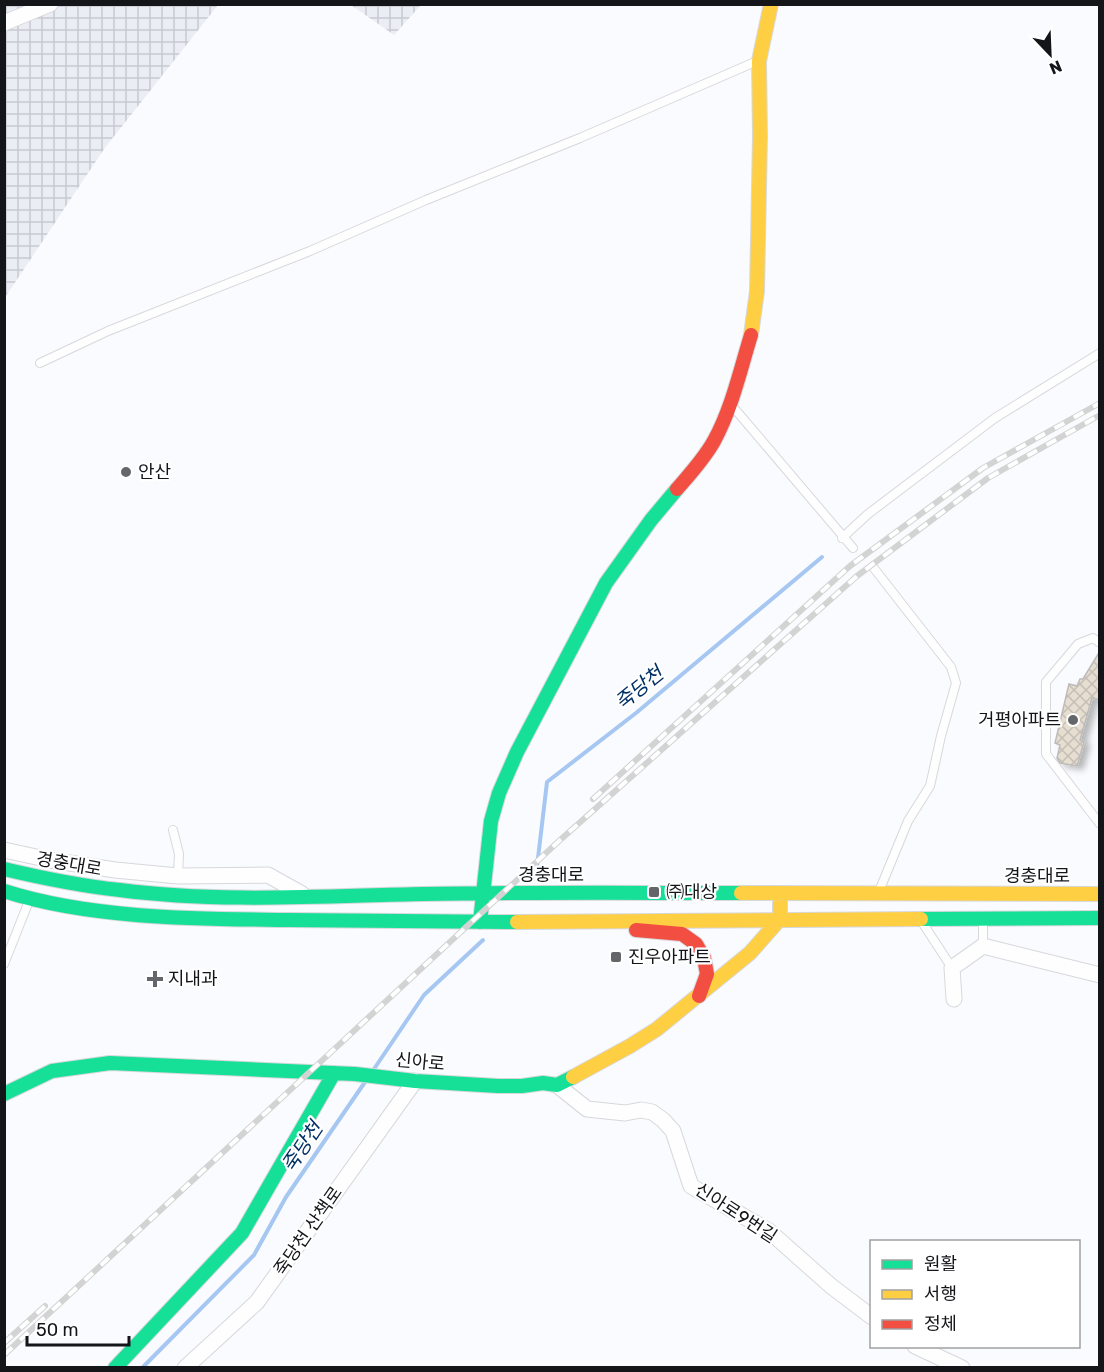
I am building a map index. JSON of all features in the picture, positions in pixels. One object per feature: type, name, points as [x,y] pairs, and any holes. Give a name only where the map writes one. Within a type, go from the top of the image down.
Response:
[{"type":"street","points":[[4,23],[50,4]]},
{"type":"street","points":[[480,922],[491,821],[499,793],[517,752],[606,583],[651,520],[695,469],[714,441],[731,404],[752,330],[756,291],[759,61],[771,4]]},
{"type":"street","points":[[4,850],[115,870],[178,876],[268,875],[305,896]]},
{"type":"street","points":[[29,899],[42,858]]},
{"type":"street","name":"경충대로","points":[[4,869],[89,888],[189,897],[483,893],[1100,894]]},
{"type":"street","points":[[4,891],[29,899],[84,908],[188,918],[480,922],[1100,918]]},
{"type":"street","points":[[780,893],[780,919]]},
{"type":"street","name":"신아로","points":[[4,1094],[52,1071],[110,1063],[355,1074],[415,1081],[522,1086],[543,1083],[557,1085],[657,1029],[750,953],[780,919]]},
{"type":"street","points":[[606,921],[622,928],[682,934],[696,944],[704,958],[707,974],[699,996]]},
{"type":"street","points":[[954,999],[952,968],[983,946],[1100,975]]},
{"type":"street","points":[[115,1368],[242,1233],[334,1073]]},
{"type":"street","name":"죽당천 산책로","points":[[186,1368],[257,1302],[415,1081]]},
{"type":"street","name":"신아로9번길","points":[[557,1085],[587,1109],[625,1113],[641,1110],[652,1112],[663,1120],[674,1131],[692,1186],[769,1231],[831,1286],[870,1315]]},
{"type":"street","points":[[917,1348],[962,1368]]},
{"type":"lane","points":[[40,363],[108,331],[310,251],[759,61]]},
{"type":"lane","points":[[843,538],[868,513],[995,418],[1100,353]]},
{"type":"lane","points":[[731,404],[853,548]]},
{"type":"lane","points":[[873,567],[951,667],[956,683],[930,786],[908,821],[878,894]]},
{"type":"lane","points":[[1100,643],[1093,638],[1078,644],[1046,682],[1046,754],[1100,824]]},
{"type":"lane","points":[[173,830],[179,854],[178,876]]},
{"type":"lane","points":[[4,964],[29,899]]},
{"type":"lane","points":[[920,919],[952,968]]},
{"type":"lane","points":[[983,920],[983,946]]},
{"type":"shaded area","points":[[4,5],[218,5],[104,149],[6,296]]},
{"type":"shaded area","points":[[351,5],[421,5],[394,35]]},
{"type":"building","name":"거평아파트","points":[[1100,651],[1100,700],[1092,698],[1080,740],[1084,742],[1077,766],[1060,763],[1057,758],[1060,745],[1055,743],[1069,684],[1077,686]]},
{"type":"waterway","name":"죽당천","points":[[536,875],[547,782],[636,713],[822,557]]},
{"type":"waterway","name":"죽당천","points":[[374,1069],[424,995],[483,940]]},
{"type":"waterway","name":"죽당천","points":[[142,1368],[254,1255],[286,1197],[365,1082]]},
{"type":"railway","points":[[593,799],[850,566],[983,468],[1100,403]]},
{"type":"railway","points":[[4,1355],[559,841],[857,576],[988,478],[1100,415]]},
{"type":"railway","points":[[4,1343],[45,1306]]},
{"type":"traffic: fast","points":[[480,922],[491,821],[499,793],[517,752],[606,583],[651,520],[677,489]]},
{"type":"traffic: fast","points":[[4,869],[91,886],[158,894],[233,898],[463,893],[741,893]]},
{"type":"traffic: fast","points":[[4,891],[72,907],[145,916],[254,920],[517,922]]},
{"type":"traffic: fast","points":[[921,919],[1100,918]]},
{"type":"traffic: fast","points":[[4,1094],[52,1071],[110,1063],[355,1074],[415,1081],[498,1086],[543,1083],[557,1085],[573,1077]]},
{"type":"traffic: fast","points":[[115,1368],[242,1233],[334,1073]]},
{"type":"traffic: slow","points":[[751,335],[757,291],[759,61],[771,4]]},
{"type":"traffic: slow","points":[[741,893],[1100,894]]},
{"type":"traffic: slow","points":[[573,1077],[657,1029],[750,953],[780,919],[780,893]]},
{"type":"traffic: slow","points":[[517,922],[921,919]]},
{"type":"traffic: jam","points":[[677,489],[714,441],[726,416],[751,335]]},
{"type":"traffic: jam","points":[[636,930],[682,934],[696,944],[704,958],[707,974],[699,996]]},
{"type":"place","name":"안산","points":[[126,472]]},
{"type":"place","name":"거평아파트","points":[[1073,720]]},
{"type":"place","name":"㈜대상","points":[[654,892]]},
{"type":"place","name":"진우아파트","points":[[616,957]]},
{"type":"place","name":"지내과","points":[[155,979]]}]
